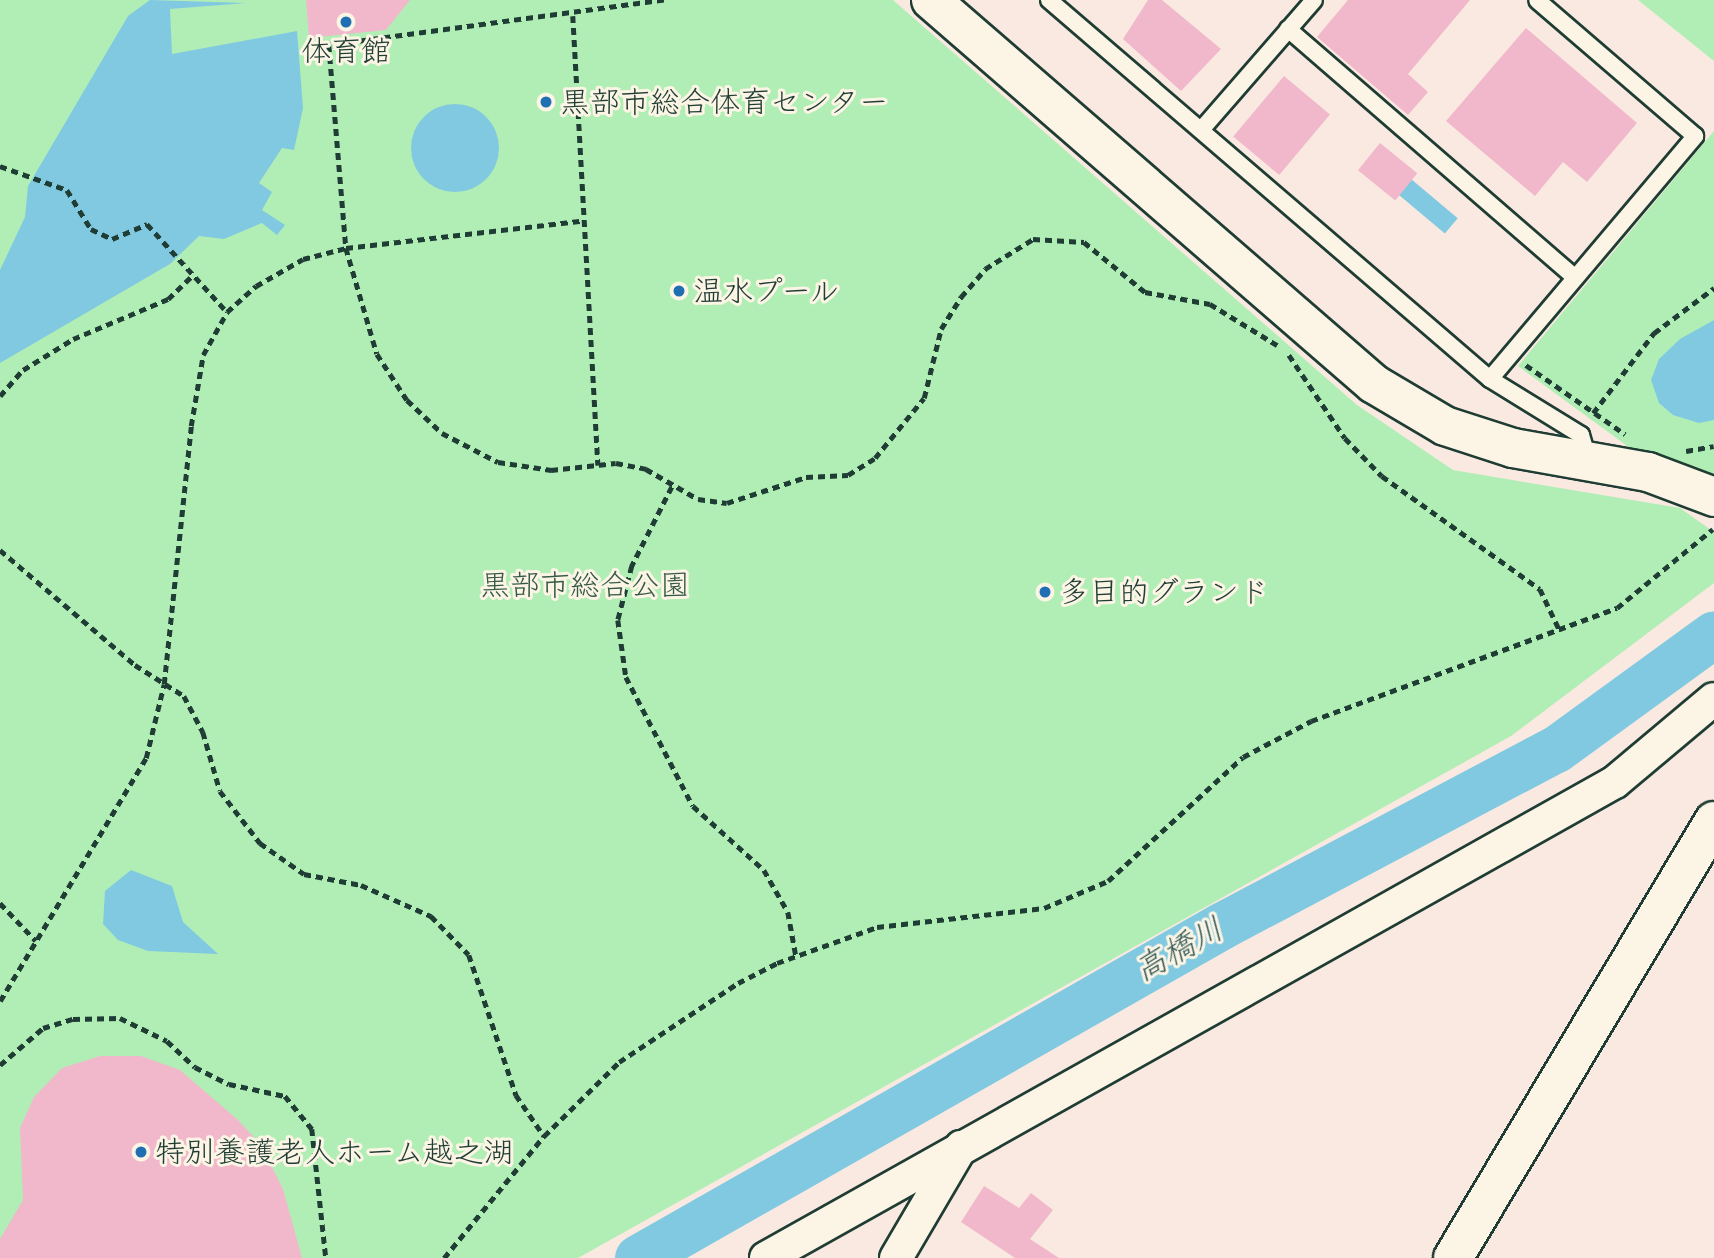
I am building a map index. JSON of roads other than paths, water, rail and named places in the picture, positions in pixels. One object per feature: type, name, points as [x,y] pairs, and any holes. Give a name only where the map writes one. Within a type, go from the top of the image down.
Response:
[{"type":"street","points":[[932,0],[1374,384],[1445,426],[1513,448],[1648,472],[1714,497]]},
{"type":"street","points":[[766,1258],[962,1145],[1357,930],[1615,782],[1714,699]]},
{"type":"street","points":[[1453,1258],[1714,821]]},
{"type":"street","points":[[897,1258],[962,1145]]},
{"type":"lane","points":[[1049,0],[1490,379],[1581,435],[1589,462]]},
{"type":"lane","points":[[1201,130],[1314,0]]},
{"type":"lane","points":[[1490,379],[1695,136],[1536,0]]},
{"type":"lane","points":[[1288,29],[1575,278]]},
{"type":"water","points":[[150,0],[246,3],[170,9],[172,54],[297,31],[303,108],[294,150],[282,148],[259,183],[272,192],[262,210],[285,225],[277,235],[262,223],[224,239],[199,236],[170,264],[0,363],[0,270],[25,217],[28,186],[128,16]]},
{"type":"water","points":[[455,104],[480,111],[492,123],[499,148],[492,173],[480,185],[455,192],[430,185],[418,173],[411,148],[418,123],[430,111]]},
{"type":"water","points":[[1411,179],[1458,218],[1445,234],[1398,194]]},
{"type":"water","points":[[1714,320],[1714,420],[1699,423],[1673,415],[1659,403],[1651,380],[1659,359],[1680,339]]},
{"type":"water","points":[[131,870],[172,886],[183,922],[218,954],[148,951],[118,940],[103,924],[105,891]]},
{"type":"waterway","name":"高橋川","points":[[638,1258],[1221,926],[1556,749],[1714,634]]},
{"type":"place","name":"体育館","points":[[346,22]]},
{"type":"place","name":"黒部市総合体育センター","points":[[546,102]]},
{"type":"place","name":"温水プール","points":[[679,291]]},
{"type":"place","name":"多目的グランド","points":[[1045,592]]},
{"type":"place","name":"特別養護老人ホーム越之湖","points":[[141,1152]]},
{"type":"park label","name":"黒部市総合公園","points":[[585,585]]}]
